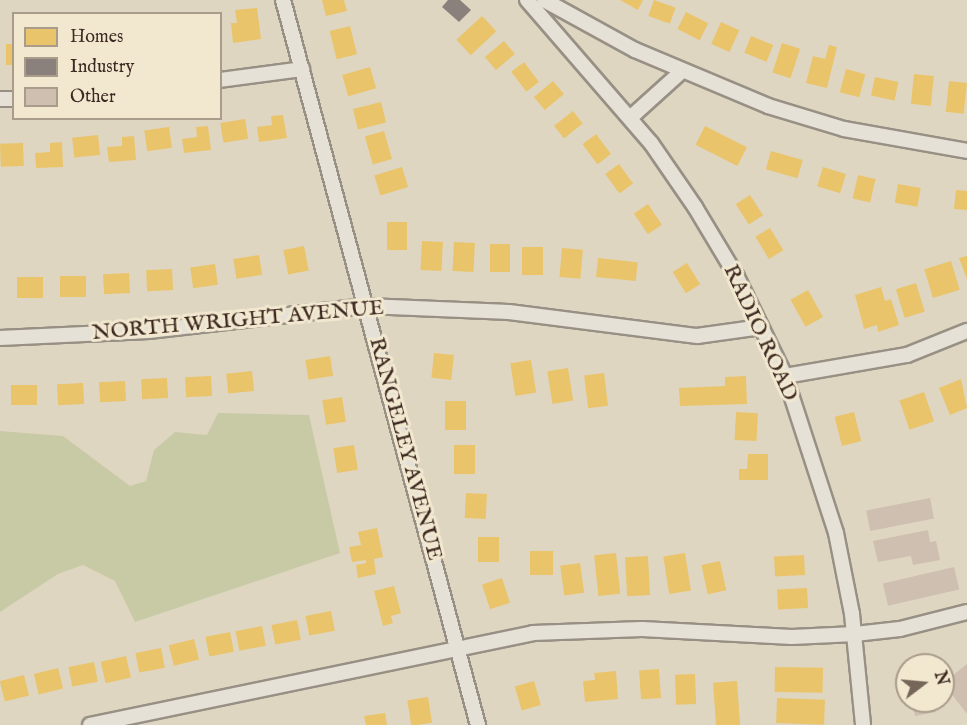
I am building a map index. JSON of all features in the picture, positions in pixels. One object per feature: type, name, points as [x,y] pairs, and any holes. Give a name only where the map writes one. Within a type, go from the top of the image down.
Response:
[{"type":"street","name":"RANGELEY AVENUE","points":[[283,0],[459,646],[478,725]]},
{"type":"street","name":"RADIO ROAD","points":[[527,0],[630,118],[695,207],[762,327],[785,376],[836,533],[855,634],[863,725]]},
{"type":"street","points":[[544,0],[682,71],[768,106],[844,129],[967,150]]},
{"type":"street","points":[[222,80],[302,69]]},
{"type":"street","points":[[630,118],[682,71]]},
{"type":"street","name":"NORTH WRIGHT AVENUE","points":[[0,338],[149,331],[366,306],[509,312],[696,336],[762,327]]},
{"type":"street","points":[[785,376],[890,359],[967,331]]},
{"type":"street","points":[[90,725],[459,646],[580,629],[792,637],[900,629],[967,612]]},
{"type":"green space","points":[[218,413],[309,415],[340,553],[135,622],[115,581],[83,565],[58,574],[0,612],[0,431],[63,436],[130,486],[146,481],[154,450],[175,432],[207,435]]},
{"type":"building: Homes","points":[[322,0],[344,0],[347,11],[326,16]]},
{"type":"building: Homes","points":[[620,0],[643,0],[638,10]]},
{"type":"building: Homes","points":[[654,0],[676,8],[670,24],[648,16]]},
{"type":"building: Homes","points":[[257,8],[261,39],[233,43],[231,23],[237,23],[235,10]]},
{"type":"building: Homes","points":[[686,12],[708,23],[700,40],[677,29]]},
{"type":"building: Homes","points":[[482,16],[496,31],[471,55],[456,40]]},
{"type":"building: Homes","points":[[721,22],[739,30],[730,52],[711,44]]},
{"type":"building: Homes","points":[[350,26],[357,54],[337,59],[330,31]]},
{"type":"building: Homes","points":[[751,36],[773,45],[767,62],[744,53]]},
{"type":"building: Homes","points":[[504,41],[515,54],[496,70],[485,57]]},
{"type":"building: Homes","points":[[782,43],[800,49],[790,78],[772,72]]},
{"type":"building: Homes","points":[[6,44],[12,44],[12,65],[6,65]]},
{"type":"building: Homes","points":[[829,45],[837,47],[827,88],[806,83],[813,56],[825,59]]},
{"type":"building: Homes","points":[[524,62],[539,82],[526,92],[511,72]]},
{"type":"building: Homes","points":[[370,67],[376,88],[348,96],[342,75]]},
{"type":"building: Homes","points":[[846,69],[865,74],[859,97],[840,92]]},
{"type":"building: Homes","points":[[914,74],[934,76],[931,106],[911,104]]},
{"type":"building: Homes","points":[[875,77],[898,82],[895,101],[871,96]]},
{"type":"building: Homes","points":[[553,81],[564,94],[545,110],[534,97]]},
{"type":"building: Homes","points":[[949,81],[967,83],[964,114],[946,112]]},
{"type":"building: Homes","points":[[381,102],[386,122],[358,129],[353,109]]},
{"type":"building: Homes","points":[[573,111],[583,124],[564,138],[554,126]]},
{"type":"building: Homes","points":[[283,115],[287,138],[259,142],[257,127],[272,125],[271,116]]},
{"type":"building: Homes","points":[[245,119],[248,139],[223,143],[220,123]]},
{"type":"building: Homes","points":[[208,126],[211,150],[184,153],[182,139],[197,137],[196,127]]},
{"type":"building: Homes","points":[[705,126],[747,147],[737,166],[695,145]]},
{"type":"building: Homes","points":[[169,127],[172,148],[147,151],[144,130]]},
{"type":"building: Homes","points":[[384,131],[392,159],[373,164],[365,137]]},
{"type":"building: Homes","points":[[596,134],[611,154],[597,164],[582,144]]},
{"type":"building: Homes","points":[[98,135],[100,155],[74,158],[72,138]]},
{"type":"building: Homes","points":[[134,136],[136,160],[109,162],[107,147],[122,146],[122,137]]},
{"type":"building: Homes","points":[[62,142],[63,167],[36,168],[35,153],[50,152],[50,143]]},
{"type":"building: Homes","points":[[23,143],[24,166],[1,167],[0,144]]},
{"type":"building: Homes","points":[[771,151],[803,160],[797,178],[766,169]]},
{"type":"building: Homes","points":[[619,164],[633,183],[619,193],[605,174]]},
{"type":"building: Homes","points":[[402,167],[408,187],[380,196],[374,175]]},
{"type":"building: Homes","points":[[823,167],[846,174],[840,193],[817,186]]},
{"type":"building: Homes","points":[[858,175],[876,179],[870,202],[853,198]]},
{"type":"building: Homes","points":[[898,184],[921,188],[917,207],[895,203]]},
{"type":"building: Homes","points":[[956,190],[967,191],[967,210],[954,209]]},
{"type":"building: Homes","points":[[750,195],[763,215],[749,224],[736,204]]},
{"type":"building: Homes","points":[[648,204],[662,225],[648,234],[634,214]]},
{"type":"building: Homes","points":[[387,222],[407,222],[407,250],[387,250]]},
{"type":"building: Homes","points":[[770,228],[783,250],[769,259],[755,237]]},
{"type":"building: Homes","points":[[422,241],[443,242],[441,271],[420,270]]},
{"type":"building: Homes","points":[[454,242],[475,243],[473,272],[452,271]]},
{"type":"building: Homes","points":[[490,244],[510,244],[510,272],[490,272]]},
{"type":"building: Homes","points":[[304,246],[309,271],[288,275],[283,250]]},
{"type":"building: Homes","points":[[522,247],[543,247],[543,275],[522,275]]},
{"type":"building: Homes","points":[[562,248],[583,250],[580,279],[559,277]]},
{"type":"building: Homes","points":[[259,255],[262,275],[236,279],[233,259]]},
{"type":"building: Homes","points":[[967,256],[967,279],[959,258]]},
{"type":"building: Homes","points":[[598,258],[638,262],[636,281],[596,277]]},
{"type":"building: Homes","points":[[951,261],[960,290],[933,298],[924,269]]},
{"type":"building: Homes","points":[[687,263],[700,284],[686,293],[673,272]]},
{"type":"building: Homes","points":[[215,264],[218,285],[193,288],[190,267]]},
{"type":"building: Homes","points":[[172,269],[173,290],[147,291],[146,270]]},
{"type":"building: Homes","points":[[129,273],[130,293],[104,294],[103,274]]},
{"type":"building: Homes","points":[[60,276],[86,276],[86,297],[60,297]]},
{"type":"building: Homes","points":[[17,277],[43,277],[43,298],[17,298]]},
{"type":"building: Homes","points":[[916,283],[925,312],[905,318],[896,289]]},
{"type":"building: Homes","points":[[881,287],[885,301],[891,299],[899,325],[878,332],[877,325],[864,329],[855,295]]},
{"type":"building: Homes","points":[[808,290],[823,317],[806,327],[791,300]]},
{"type":"building: Homes","points":[[434,353],[454,355],[451,380],[431,378]]},
{"type":"building: Homes","points":[[330,356],[333,376],[308,380],[305,360]]},
{"type":"building: Homes","points":[[531,360],[536,393],[515,396],[510,363]]},
{"type":"building: Homes","points":[[568,368],[573,401],[552,404],[547,371]]},
{"type":"building: Homes","points":[[252,371],[254,391],[228,394],[226,374]]},
{"type":"building: Homes","points":[[604,373],[608,406],[588,408],[584,375]]},
{"type":"building: Homes","points":[[211,376],[212,396],[186,397],[185,377]]},
{"type":"building: Homes","points":[[746,376],[747,404],[680,406],[679,388],[725,386],[725,377]]},
{"type":"building: Homes","points":[[167,378],[168,398],[142,399],[141,379]]},
{"type":"building: Homes","points":[[961,379],[967,408],[950,415],[939,388]]},
{"type":"building: Homes","points":[[125,381],[126,401],[100,402],[99,382]]},
{"type":"building: Homes","points":[[83,383],[84,404],[58,405],[57,384]]},
{"type":"building: Homes","points":[[11,385],[37,385],[37,405],[11,405]]},
{"type":"building: Homes","points":[[924,392],[934,421],[910,430],[899,400]]},
{"type":"building: Homes","points":[[342,397],[346,422],[326,425],[322,400]]},
{"type":"building: Homes","points":[[445,401],[466,401],[466,430],[445,430]]},
{"type":"building: Homes","points":[[736,412],[758,413],[757,441],[735,440]]},
{"type":"building: Homes","points":[[854,412],[861,441],[842,446],[835,417]]},
{"type":"building: Homes","points":[[354,445],[358,470],[337,473],[333,448]]},
{"type":"building: Homes","points":[[454,445],[475,445],[475,474],[454,474]]},
{"type":"building: Homes","points":[[748,454],[768,454],[768,480],[739,480],[739,469],[747,469]]},
{"type":"building: Homes","points":[[466,493],[487,494],[486,519],[465,518]]},
{"type":"building: Homes","points":[[377,528],[383,557],[374,559],[376,574],[358,578],[356,565],[366,563],[366,560],[352,562],[349,547],[361,545],[358,532]]},
{"type":"building: Homes","points":[[478,537],[499,537],[499,562],[478,562]]},
{"type":"building: Homes","points":[[530,551],[553,551],[553,575],[530,575]]},
{"type":"building: Homes","points":[[616,553],[620,594],[598,596],[594,555]]},
{"type":"building: Homes","points":[[685,553],[691,591],[669,594],[663,556]]},
{"type":"building: Homes","points":[[804,555],[805,575],[775,577],[774,557]]},
{"type":"building: Homes","points":[[648,556],[650,595],[627,596],[625,557]]},
{"type":"building: Homes","points":[[720,561],[726,590],[708,594],[701,565]]},
{"type":"building: Homes","points":[[580,563],[584,593],[564,595],[560,566]]},
{"type":"building: Homes","points":[[502,578],[510,603],[490,609],[482,584]]},
{"type":"building: Homes","points":[[394,586],[401,613],[391,616],[393,623],[383,626],[374,591]]},
{"type":"building: Homes","points":[[807,588],[808,608],[778,610],[777,590]]},
{"type":"building: Homes","points":[[331,611],[335,631],[309,636],[305,616]]},
{"type":"building: Homes","points":[[297,620],[301,640],[275,645],[271,625]]},
{"type":"building: Homes","points":[[262,626],[266,646],[239,651],[235,631]]},
{"type":"building: Homes","points":[[230,632],[234,652],[209,656],[205,637]]},
{"type":"building: Homes","points":[[194,639],[199,659],[174,666],[169,645]]},
{"type":"building: Homes","points":[[161,648],[165,668],[139,673],[135,653]]},
{"type":"building: Homes","points":[[126,656],[131,677],[106,683],[101,662]]},
{"type":"building: Homes","points":[[94,662],[98,682],[72,687],[68,667]]},
{"type":"building: Homes","points":[[775,667],[823,668],[823,693],[775,692]]},
{"type":"building: Homes","points":[[58,668],[63,688],[39,694],[34,674]]},
{"type":"building: Homes","points":[[659,669],[661,698],[641,699],[639,670]]},
{"type":"building: Homes","points":[[616,671],[618,699],[585,702],[583,681],[595,680],[594,673]]},
{"type":"building: Homes","points":[[695,674],[696,704],[676,705],[675,675]]},
{"type":"building: Homes","points":[[24,675],[29,695],[5,701],[0,681]]},
{"type":"building: Homes","points":[[534,681],[541,705],[522,711],[515,687]]},
{"type":"building: Homes","points":[[737,681],[740,725],[716,725],[713,683]]},
{"type":"building: Homes","points":[[428,697],[432,723],[411,725],[407,700]]},
{"type":"building: Homes","points":[[777,698],[825,700],[824,725],[776,723]]},
{"type":"building: Homes","points":[[385,713],[387,725],[366,725],[364,716]]},
{"type":"building: Industry","points":[[448,0],[460,0],[471,10],[459,22],[442,7]]},
{"type":"building: Other","points":[[930,498],[934,519],[870,531],[866,510]]},
{"type":"building: Other","points":[[928,530],[930,542],[936,541],[940,560],[913,565],[911,556],[878,562],[873,541]]},
{"type":"building: Other","points":[[954,567],[959,589],[888,606],[883,583]]},
{"type":"building: Other","points":[[967,664],[967,714],[955,698],[955,674]]},
{"type":"building: Other","points":[[914,713],[931,713],[915,716]]}]
